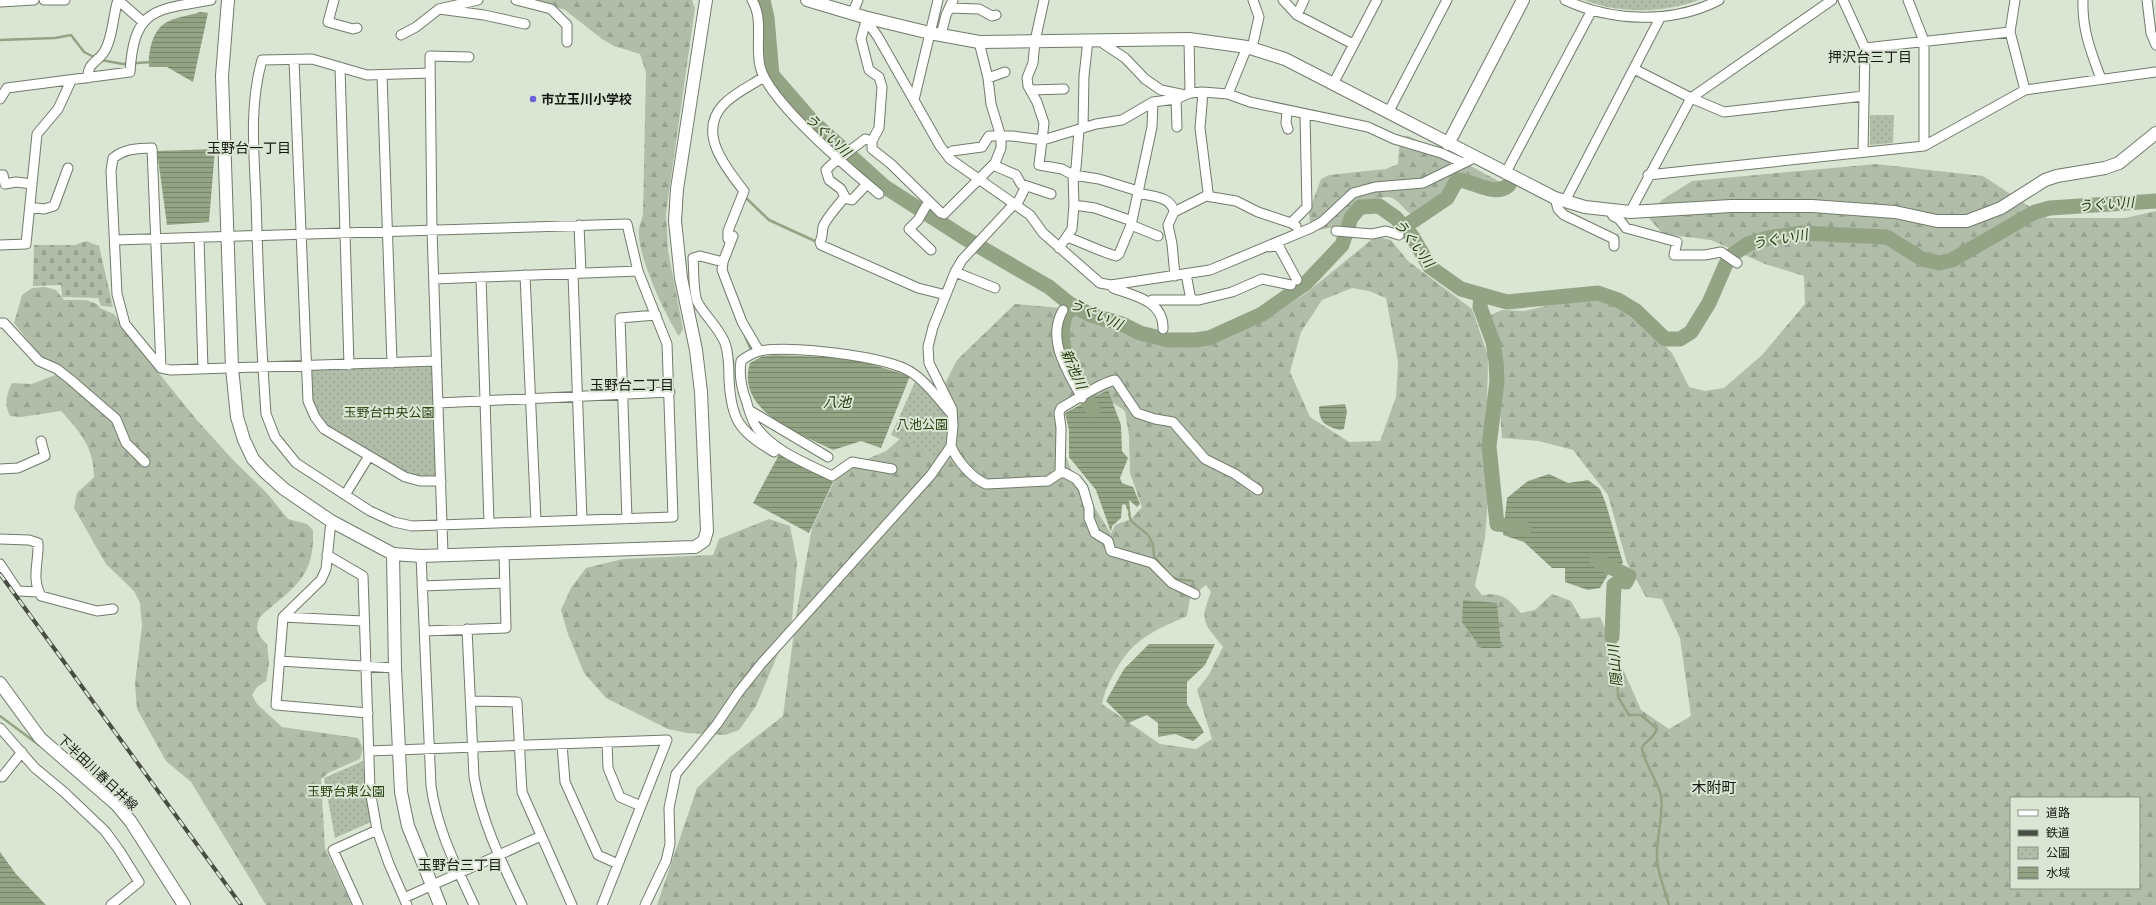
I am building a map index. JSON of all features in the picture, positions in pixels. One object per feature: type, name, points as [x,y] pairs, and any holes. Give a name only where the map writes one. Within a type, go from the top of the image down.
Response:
[{"type":"street","points":[[0,2],[34,0]]},
{"type":"street","points":[[44,0],[65,0]]},
{"type":"street","points":[[0,99],[7,88],[71,81],[130,72],[132,50],[142,21],[157,11],[211,0]]},
{"type":"street","points":[[228,0],[222,76],[232,368],[237,417],[244,440],[253,458],[264,472],[284,489],[331,522],[393,554],[421,556],[443,554],[695,547],[704,541],[707,531],[701,392],[691,303],[693,258],[700,256],[723,262]]},
{"type":"street","points":[[334,0],[328,22],[353,29],[357,28]]},
{"type":"street","points":[[401,35],[416,27],[439,9],[478,0]]},
{"type":"street","points":[[516,0],[551,9],[567,25],[567,42]]},
{"type":"street","points":[[706,0],[677,190],[675,222],[677,251],[691,303],[716,326],[725,343],[729,359],[732,408],[740,426],[751,438],[774,452],[776,448]]},
{"type":"street","points":[[752,0],[758,13],[760,65],[764,77],[772,92],[782,104],[839,159],[879,194]]},
{"type":"street","points":[[807,0],[861,17],[979,42],[1190,39],[1249,47],[1285,59],[1448,144],[1468,161]]},
{"type":"street","points":[[858,0],[861,17],[862,39],[869,70],[879,77],[882,87],[879,128],[872,141],[874,152],[891,164],[943,214],[993,165],[1001,148],[1001,137],[991,104],[988,78],[979,42]]},
{"type":"street","points":[[936,34],[938,0]]},
{"type":"street","points":[[1044,0],[1035,41],[1033,63],[1028,78],[1044,123],[1039,165],[1062,169],[1073,175],[1099,179],[1162,198],[1170,204],[1174,212]]},
{"type":"street","points":[[1228,94],[1249,47],[1259,17],[1253,0]]},
{"type":"street","points":[[1283,0],[1297,15],[1353,44]]},
{"type":"street","points":[[1297,15],[1304,0]]},
{"type":"street","points":[[1333,84],[1377,0]]},
{"type":"street","points":[[1388,113],[1447,0]]},
{"type":"street","points":[[1448,144],[1523,0]]},
{"type":"street","points":[[1565,0],[1592,10],[1612,14],[1660,18],[1691,11],[1719,0]]},
{"type":"street","points":[[1630,212],[1648,175],[1691,98],[1832,0]]},
{"type":"street","points":[[1843,0],[1865,48],[1863,152]]},
{"type":"street","points":[[1908,0],[1924,41],[1924,146]]},
{"type":"street","points":[[2014,0],[2010,32],[2025,90]]},
{"type":"street","points":[[2083,0],[2082,21],[2101,79]]},
{"type":"street","points":[[2146,0],[2151,33],[2156,45]]},
{"type":"street","points":[[88,78],[90,67],[99,56],[103,54],[106,47],[118,1],[142,21]]},
{"type":"street","points":[[914,100],[936,34],[951,4],[979,9],[992,16],[996,15]]},
{"type":"street","points":[[439,9],[484,15],[525,24]]},
{"type":"street","points":[[1506,174],[1592,10]]},
{"type":"street","points":[[861,17],[878,37],[947,155],[978,179],[1030,215],[1042,233],[1100,283],[1111,285],[1175,276],[1226,264],[1322,222],[1353,193],[1375,187],[1423,183],[1468,161]]},
{"type":"street","points":[[1614,246],[1614,239],[1564,215],[1558,209],[1560,200],[1634,69],[1660,18]]},
{"type":"street","points":[[1865,48],[2010,32]]},
{"type":"street","points":[[1188,94],[1190,39]]},
{"type":"street","points":[[1059,248],[1072,229],[1074,205],[1073,175],[1081,129],[1088,40]]},
{"type":"street","points":[[1101,40],[1104,44],[1125,58],[1145,79],[1161,90],[1188,94]]},
{"type":"street","points":[[443,554],[432,230],[430,56],[469,57]]},
{"type":"street","points":[[115,240],[199,238],[257,236],[301,235],[627,224],[638,271],[667,344],[670,392],[673,517],[412,526],[394,522],[370,511],[345,495],[296,463],[275,437],[266,414],[257,236],[253,110],[256,80],[262,60],[312,59],[366,75],[430,73]]},
{"type":"street","points":[[294,60],[308,401],[315,417],[324,429],[405,477],[420,481],[441,481]]},
{"type":"street","points":[[340,67],[349,364]]},
{"type":"street","points":[[1634,69],[1691,98],[1724,112],[1864,96]]},
{"type":"street","points":[[988,78],[1005,72]]},
{"type":"street","points":[[1648,175],[1924,146],[2025,90],[2156,72]]},
{"type":"street","points":[[382,75],[392,363]]},
{"type":"street","points":[[759,351],[742,322],[722,270],[723,262],[732,237],[728,239],[728,231],[744,192],[718,155],[712,132],[713,120],[724,104],[764,77]]},
{"type":"street","points":[[0,245],[26,244],[37,134],[58,109],[71,81]]},
{"type":"street","points":[[1031,90],[1064,89]]},
{"type":"street","points":[[947,155],[952,151],[982,147],[989,136],[1012,136],[1042,140],[1081,129],[1122,120],[1153,102],[1176,99],[1188,94],[1203,92],[1228,94],[1250,102],[1368,127],[1394,139],[1506,174],[1560,200],[1585,207],[1630,212],[1731,206],[1812,206],[1895,212],[1937,221],[1967,221],[2001,208],[2045,180],[2057,176],[2105,168],[2119,163],[2156,133]]},
{"type":"street","points":[[1203,92],[1200,128],[1208,188],[1206,196]]},
{"type":"street","points":[[1176,99],[1177,127]]},
{"type":"street","points":[[1067,237],[1090,246],[1094,250],[1116,256],[1119,254],[1131,223],[1138,192],[1152,127],[1153,102]]},
{"type":"street","points":[[1287,110],[1286,124],[1288,129]]},
{"type":"street","points":[[1291,223],[1307,207],[1305,114]]},
{"type":"street","points":[[872,141],[865,139],[853,147],[826,170],[829,180],[842,189],[845,197],[823,227],[824,234],[820,242],[821,245],[918,288],[946,295]]},
{"type":"street","points":[[161,368],[152,148],[131,149],[122,152],[114,158],[111,171],[117,294],[125,324],[161,368],[171,370],[436,361]]},
{"type":"street","points":[[993,165],[1016,175],[1021,184],[1050,194]]},
{"type":"street","points":[[30,207],[44,209],[54,206],[68,168]]},
{"type":"street","points":[[0,175],[3,175],[5,184],[16,182],[32,184]]},
{"type":"street","points":[[844,198],[852,200],[867,184]]},
{"type":"street","points":[[1026,186],[1015,205],[973,248],[955,272],[933,327],[928,346],[929,363],[952,409],[951,446],[954,454],[978,480],[986,484],[1048,481],[1060,473],[1065,473],[1076,479],[1088,500],[1089,518],[1095,533],[1108,541],[1111,551],[1152,562],[1172,583],[1195,594]]},
{"type":"street","points":[[1175,276],[1172,244],[1168,225],[1174,212],[1206,196],[1236,201],[1258,212],[1291,223],[1301,232]]},
{"type":"street","points":[[1074,205],[1094,208],[1158,236]]},
{"type":"street","points":[[926,206],[918,220],[909,229],[931,250]]},
{"type":"street","points":[[1610,210],[1613,216],[1619,219],[1626,228],[1677,242],[1674,255],[1705,255],[1721,252],[1737,263]]},
{"type":"street","points":[[579,225],[577,273],[577,396],[582,520]]},
{"type":"street","points":[[1336,231],[1372,234],[1386,231],[1400,235]]},
{"type":"street","points":[[199,238],[203,369]]},
{"type":"street","points":[[1149,302],[1152,300],[1199,300],[1232,292],[1262,279],[1294,283],[1278,246],[1271,247],[1269,245]]},
{"type":"street","points":[[434,279],[638,271]]},
{"type":"street","points":[[955,272],[995,288]]},
{"type":"street","points":[[1186,274],[1191,300]]},
{"type":"street","points":[[526,275],[536,521]]},
{"type":"street","points":[[481,277],[489,523]]},
{"type":"street","points":[[1111,285],[1113,288],[1149,302],[1160,311],[1163,321],[1163,329]]},
{"type":"street","points":[[1063,310],[1056,331],[1056,342],[1062,361],[1082,398]]},
{"type":"street","points":[[627,519],[620,318],[656,315]]},
{"type":"street","points":[[0,323],[4,323],[38,361],[57,370],[71,380],[116,419],[126,443],[145,462]]},
{"type":"street","points":[[892,469],[852,462],[832,476],[776,448],[757,429],[749,410],[742,388],[740,370],[741,361],[759,351],[784,349],[853,355],[896,365],[910,371],[925,383],[952,414]]},
{"type":"street","points":[[1060,473],[1061,428],[1059,413],[1061,408],[1082,398],[1106,382],[1115,380],[1137,413],[1155,419],[1174,422],[1206,459],[1235,474],[1258,490]]},
{"type":"street","points":[[438,402],[670,392]]},
{"type":"street","points":[[749,410],[828,457]]},
{"type":"street","points":[[0,469],[18,468],[45,456],[41,441]]},
{"type":"street","points":[[645,905],[666,861],[670,844],[669,808],[676,774],[717,724],[738,693],[761,664],[931,475],[951,446]]},
{"type":"street","points":[[345,495],[369,456]]},
{"type":"street","points":[[331,522],[326,569],[321,580],[283,616],[276,705],[368,713]]},
{"type":"street","points":[[0,539],[29,540],[38,543],[39,557],[35,563],[34,574],[41,596],[97,611],[113,610]]},
{"type":"street","points":[[425,631],[506,628],[504,553]]},
{"type":"street","points":[[393,554],[395,668],[401,792],[408,826],[431,886],[440,905]]},
{"type":"street","points":[[328,555],[363,576],[370,790],[377,830],[389,864],[406,902],[431,886],[541,836]]},
{"type":"street","points":[[421,556],[425,631],[428,748],[434,810],[442,834],[474,905]]},
{"type":"street","points":[[0,564],[18,591],[39,592]]},
{"type":"street","points":[[422,586],[504,583]]},
{"type":"street","points":[[283,616],[364,621]]},
{"type":"street","points":[[467,629],[474,777],[478,799],[484,820],[498,856],[522,905]]},
{"type":"street","points":[[279,661],[395,668]]},
{"type":"street","name":"下半田川春日井線","points":[[0,683],[40,738],[117,805],[131,822],[184,905]]},
{"type":"street","points":[[471,701],[517,702],[518,745],[522,792],[572,905]]},
{"type":"street","points":[[0,728],[22,752],[34,768],[64,792],[105,832],[119,850],[139,882],[111,905]]},
{"type":"street","points":[[369,751],[667,740],[602,905]]},
{"type":"street","points":[[607,742],[608,768],[620,797],[641,806]]},
{"type":"street","points":[[562,744],[564,782],[598,855],[618,864]]},
{"type":"street","points":[[2,776],[22,752]]},
{"type":"street","points":[[358,905],[333,850],[377,830]]},
{"type":"green space","points":[[534,0],[692,0],[695,8],[666,213],[668,250],[683,329],[679,336],[659,299],[647,268],[639,240],[639,229],[643,214],[646,72],[640,54],[614,46],[602,39],[565,10]]},
{"type":"green space","points":[[1584,0],[1699,0],[1672,7],[1627,10],[1598,5]]},
{"type":"green space","points":[[1870,115],[1894,115],[1893,143],[1870,145]]},
{"type":"green space","points":[[1408,136],[1469,165],[1500,182],[1498,187],[1495,189],[1471,184],[1461,185],[1422,214],[1415,216],[1392,198],[1384,197],[1377,201],[1366,213],[1346,224],[1316,230],[1310,224],[1309,211],[1321,179],[1329,175],[1386,169],[1398,164],[1400,137]]},
{"type":"green space","points":[[1876,164],[1983,176],[2047,218],[2125,218],[2156,211],[2156,905],[657,905],[697,788],[730,757],[783,716],[796,616],[812,528],[839,471],[886,451],[930,413],[957,360],[1015,304],[1073,309],[1133,335],[1182,345],[1234,333],[1280,310],[1305,294],[1376,236],[1391,240],[1408,261],[1472,309],[1488,356],[1486,461],[1488,500],[1485,538],[1475,586],[1482,595],[1495,594],[1504,597],[1521,613],[1535,610],[1552,594],[1571,601],[1581,619],[1600,617],[1641,710],[1669,729],[1691,716],[1680,638],[1662,599],[1646,597],[1627,563],[1608,495],[1573,450],[1539,441],[1502,438],[1499,399],[1502,360],[1488,316],[1502,310],[1524,311],[1585,297],[1607,299],[1632,311],[1672,353],[1689,387],[1705,391],[1724,388],[1762,355],[1805,304],[1804,276],[1765,264],[1711,240],[1663,234],[1647,216],[1662,200],[1692,181]],"holes":[[[1352,288],[1369,291],[1386,298],[1398,362],[1396,397],[1380,441],[1349,442],[1310,417],[1290,372],[1301,332],[1322,300]],[[1103,396],[1125,411],[1129,436],[1130,473],[1142,507],[1131,519],[1115,525],[1111,534],[1070,467],[1059,438],[1061,410],[1081,398]],[[1206,585],[1211,592],[1205,610],[1205,622],[1223,647],[1208,676],[1197,690],[1212,739],[1196,749],[1160,744],[1102,704],[1104,696],[1111,678],[1127,653],[1151,633],[1187,616],[1190,598]]]},
{"type":"green space","points":[[86,241],[99,246],[113,307],[101,306],[98,298],[62,297],[61,285],[33,286],[34,245],[75,245]]},
{"type":"green space","points":[[45,287],[56,290],[64,300],[86,300],[97,304],[100,308],[114,314],[136,345],[196,419],[234,461],[266,492],[288,519],[307,524],[313,530],[313,547],[310,560],[300,581],[260,617],[258,621],[257,629],[261,638],[267,644],[269,663],[266,681],[257,687],[252,695],[257,704],[282,727],[358,738],[363,748],[360,759],[328,773],[321,779],[325,848],[352,905],[266,905],[191,782],[166,761],[137,709],[135,683],[142,626],[140,603],[134,591],[106,564],[74,508],[77,493],[94,477],[92,457],[89,448],[80,433],[61,411],[21,417],[10,416],[6,403],[8,391],[12,383],[32,384],[55,375],[14,323],[22,295],[32,288]]},
{"type":"green space","name":"玉野台中央公園","points":[[430,365],[433,368],[437,474],[434,477],[422,478],[407,475],[330,428],[319,416],[316,409],[311,388],[310,372],[312,369]]},
{"type":"green space","name":"八池公園","points":[[915,382],[921,386],[947,415],[944,442],[934,456],[891,435]]},
{"type":"green space","points":[[769,519],[790,526],[797,562],[792,620],[756,706],[739,730],[725,735],[687,733],[668,729],[606,698],[584,673],[568,634],[561,610],[571,588],[586,568],[623,559],[713,555],[719,539]]},
{"type":"green space","name":"玉野台東公園","points":[[363,761],[366,794],[371,822],[335,838],[324,778]]},
{"type":"water","points":[[200,12],[208,13],[193,82],[167,67],[149,67],[149,56],[156,32],[164,24],[172,20]]},
{"type":"water","points":[[215,149],[209,222],[167,225],[157,151]]},
{"type":"water","name":"八池","points":[[774,355],[851,358],[910,376],[881,448],[861,441],[833,450],[788,428],[761,408],[752,395],[748,380],[750,363],[761,357]]},
{"type":"water","points":[[1108,390],[1121,425],[1122,451],[1128,458],[1120,478],[1122,483],[1133,487],[1140,504],[1137,507],[1129,500],[1131,518],[1125,504],[1122,505],[1121,518],[1112,526],[1111,532],[1096,490],[1069,457],[1069,430],[1065,413]]},
{"type":"water","points":[[1345,404],[1347,411],[1344,429],[1340,430],[1324,423],[1320,417],[1319,407]]},
{"type":"water","points":[[780,453],[833,482],[809,533],[753,503]]},
{"type":"water","points":[[1549,474],[1568,483],[1588,480],[1600,489],[1606,504],[1623,563],[1610,571],[1600,588],[1588,590],[1565,582],[1565,568],[1552,568],[1524,542],[1503,535],[1507,498],[1528,481]]},
{"type":"water","points":[[1463,600],[1497,603],[1501,648],[1481,648],[1462,622]]},
{"type":"water","points":[[1149,644],[1215,644],[1205,665],[1187,682],[1187,704],[1204,732],[1193,741],[1175,734],[1158,737],[1158,723],[1147,715],[1128,723],[1106,701],[1124,669]]},
{"type":"water","points":[[0,852],[16,874],[46,905],[0,905]]},
{"type":"waterway","name":"うぐい川","points":[[763,0],[767,18],[772,75],[812,121],[885,187],[963,237],[1049,287],[1070,304],[1091,315],[1122,324],[1140,333],[1168,340],[1195,340],[1209,338],[1262,314],[1306,283],[1342,245],[1351,218],[1360,207],[1379,206],[1396,218],[1412,236],[1430,267],[1461,289],[1507,302],[1598,293],[1618,300],[1636,311],[1665,339],[1680,339],[1691,332],[1709,303],[1729,257],[1748,244],[1768,238],[1801,233],[1887,237],[1922,259],[1939,263],[1952,260],[2035,212],[2050,208],[2156,201]]},
{"type":"waterway","points":[[0,40],[55,38],[71,35],[84,52],[96,58]]},
{"type":"waterway","points":[[101,60],[123,64],[151,62]]},
{"type":"waterway","points":[[763,70],[770,67]]},
{"type":"waterway","points":[[1404,227],[1447,198],[1457,180],[1497,190],[1503,189],[1509,185]]},
{"type":"waterway","points":[[745,197],[769,220],[817,242]]},
{"type":"waterway","points":[[1481,296],[1480,307],[1493,342],[1496,362],[1497,381],[1489,446],[1497,524],[1517,526],[1524,529]]},
{"type":"waterway","name":"新池川","points":[[1070,304],[1064,319],[1062,333],[1063,346],[1072,372],[1093,410]]},
{"type":"waterway","points":[[745,336],[752,352]]},
{"type":"waterway","points":[[1129,514],[1131,521],[1148,535],[1153,544],[1154,556],[1165,570]]},
{"type":"waterway","name":"隠山川","points":[[1597,561],[1629,576],[1626,582],[1621,581],[1614,585],[1612,637]]},
{"type":"waterway","points":[[1171,577],[1193,581]]},
{"type":"waterway","name":"隠山川","points":[[1612,637],[1616,648],[1618,697],[1629,715],[1641,715],[1657,729],[1654,735],[1644,744],[1642,752],[1661,796],[1662,810],[1657,850],[1657,863],[1669,905]]},
{"type":"waterway","points":[[0,716],[39,745]]},
{"type":"railway","points":[[0,574],[241,905]]},
{"type":"place","name":"市立玉川小学校","points":[[533,99]]},
{"type":"district","name":"押沢台三丁目","points":[[1870,57]]},
{"type":"district","name":"玉野台一丁目","points":[[249,148]]},
{"type":"district","name":"玉野台二丁目","points":[[632,385]]},
{"type":"district","name":"木附町","points":[[1714,788]]},
{"type":"district","name":"玉野台三丁目","points":[[460,865]]}]
